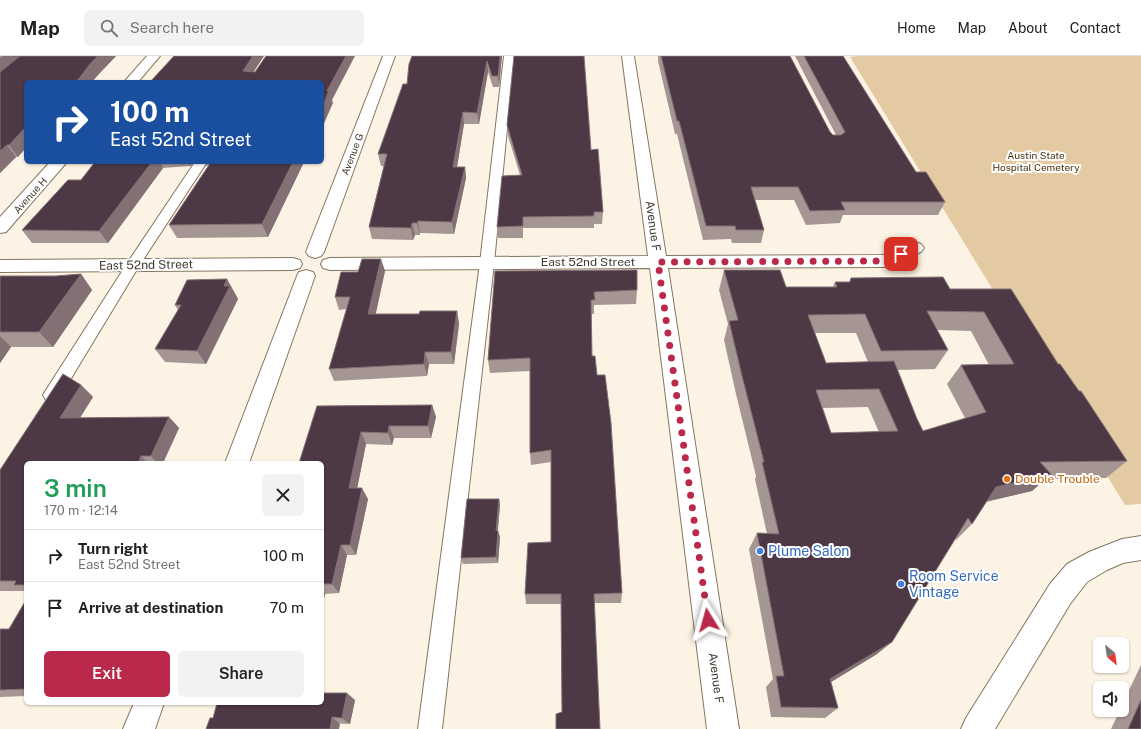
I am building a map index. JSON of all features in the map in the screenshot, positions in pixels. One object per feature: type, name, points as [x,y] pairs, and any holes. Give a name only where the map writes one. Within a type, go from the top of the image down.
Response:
[{"type":"street","points":[[133,80],[154,56]]},
{"type":"street","name":"Avenue G","points":[[315,252],[389,56]]},
{"type":"street","name":"Avenue F","points":[[628,56],[723,729]]},
{"type":"street","name":"Avenue H","points":[[0,228],[57,164]]},
{"type":"street","name":"East 52nd Street","points":[[330,264],[886,261],[915,248]]},
{"type":"street","points":[[238,461],[299,270],[304,255],[315,252],[325,254],[330,260],[330,264],[324,271],[299,270]]},
{"type":"street","name":"East 52nd Street","points":[[0,266],[133,265],[299,270]]},
{"type":"street","points":[[977,729],[1060,594],[1077,573],[1098,561],[1122,551],[1141,548]]},
{"type":"street","points":[[139,729],[148,705]]},
{"type":"lane","points":[[430,729],[487,263],[509,56]]},
{"type":"lane","points":[[46,405],[133,265],[200,164]]},
{"type":"green space","name":"Austin State Hospital Cemetery","points":[[1141,56],[1141,504],[1125,505],[850,57]]},
{"type":"building","points":[[20,56],[98,56],[78,80],[24,80],[24,129],[9,145],[0,151],[0,72]]},
{"type":"building","points":[[174,56],[253,56],[243,71],[255,72],[266,56],[346,56],[327,91],[329,91],[324,103],[324,80],[152,80]]},
{"type":"building","points":[[412,56],[500,56],[498,76],[492,76],[487,61],[477,113],[463,112],[453,167],[465,167],[452,222],[418,221],[417,223],[412,223],[411,228],[369,227],[387,154],[378,154],[403,84],[407,84],[409,64]]},
{"type":"building","points":[[514,56],[584,56],[591,150],[598,149],[603,212],[594,212],[594,216],[523,217],[523,226],[497,227],[502,176],[522,175],[507,125]]},
{"type":"building","points":[[661,56],[790,56],[830,132],[833,135],[841,135],[845,132],[804,56],[843,56],[916,172],[926,172],[945,202],[841,202],[845,210],[810,211],[798,187],[751,187],[764,230],[736,230],[735,226],[706,226]]},
{"type":"building","points":[[93,164],[150,164],[99,231],[22,230],[68,180],[81,180]]},
{"type":"building","points":[[210,164],[292,164],[262,224],[169,225]]},
{"type":"building","points":[[362,259],[381,259],[368,314],[419,314],[420,311],[457,311],[451,352],[425,352],[424,364],[329,369],[350,297],[335,297],[341,272],[358,272]]},
{"type":"building","points":[[637,270],[637,290],[594,292],[595,300],[591,300],[592,356],[595,356],[597,375],[605,375],[611,423],[622,593],[594,594],[600,729],[556,729],[556,714],[562,712],[561,594],[525,594],[528,543],[551,542],[551,450],[530,453],[530,358],[488,360],[495,271]]},
{"type":"building","points":[[724,270],[780,270],[786,287],[837,287],[835,282],[850,282],[851,278],[943,277],[950,289],[1011,289],[1058,364],[1060,364],[1079,391],[1081,391],[1127,461],[1040,462],[1051,474],[996,487],[972,524],[968,518],[892,642],[830,679],[838,708],[781,707],[776,676],[784,676],[757,533],[779,534],[762,462],[764,462],[729,321],[738,320]],"holes":[[[927,311],[984,312],[1014,364],[961,365],[986,412],[923,431],[894,361],[826,363],[808,315],[865,314],[881,351],[948,350]],[[879,389],[898,431],[831,433],[816,390]]]},
{"type":"building","points":[[81,274],[39,332],[0,332],[0,276],[56,276]]},
{"type":"building","points":[[227,279],[224,286],[230,286],[197,351],[155,349],[181,305],[175,305],[187,280]]},
{"type":"building","points":[[63,374],[81,385],[60,418],[169,417],[151,456],[141,456],[139,461],[24,461],[24,585],[14,585],[16,581],[0,581],[0,470]]},
{"type":"building","points":[[432,405],[428,426],[389,426],[388,433],[361,432],[349,488],[362,488],[350,545],[341,545],[332,584],[324,584],[324,461],[300,461],[317,406]]},
{"type":"building","points":[[467,499],[499,499],[496,530],[498,531],[496,557],[461,558]]},
{"type":"building","points":[[24,603],[24,689],[0,690],[0,629],[9,629]]},
{"type":"building","points":[[324,693],[347,693],[342,718],[332,717],[330,729],[206,729],[210,718],[213,718],[216,705],[324,705]]},
{"type":"building","points":[[1141,700],[1141,729],[1128,729]]},
{"type":"place","name":"Double Trouble","points":[[1007,479]]},
{"type":"place","name":"Plume Salon","points":[[760,551]]},
{"type":"place","name":"Room Service Vintage","points":[[901,584]]},
{"type":"route","points":[[708,620],[658,262],[886,261],[901,254]]}]
